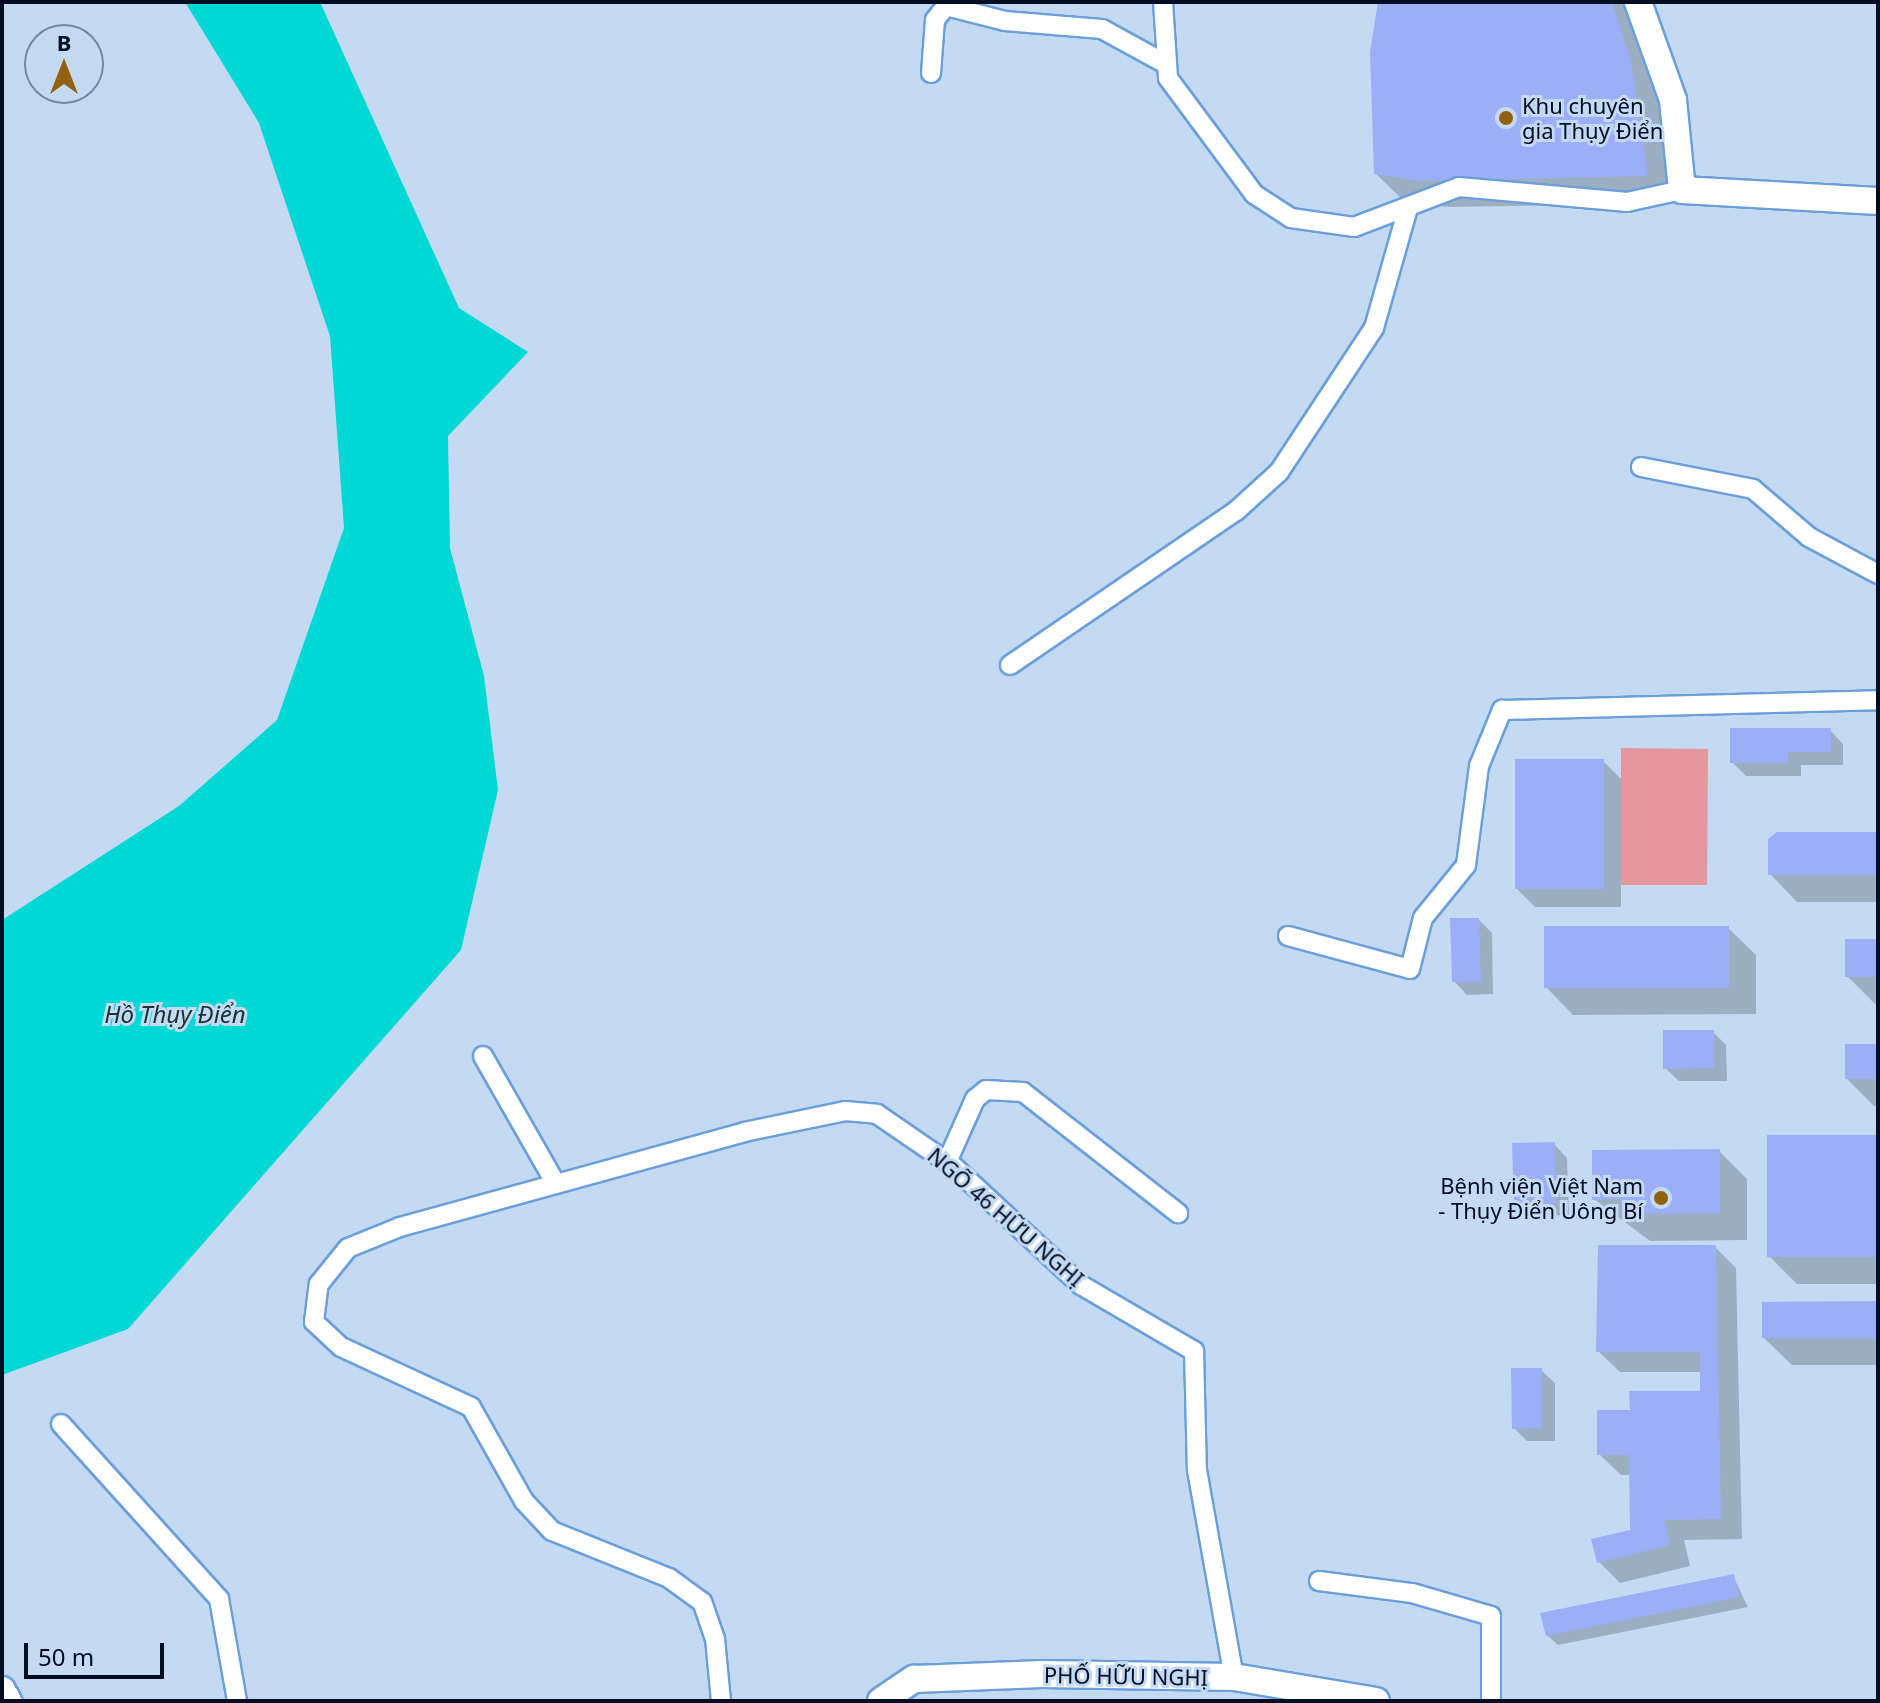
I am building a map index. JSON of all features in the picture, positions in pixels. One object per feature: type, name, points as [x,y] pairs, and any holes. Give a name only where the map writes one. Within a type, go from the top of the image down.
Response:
[{"type":"main road","points":[[1638,2],[1673,100],[1682,190],[1878,201]]},
{"type":"main road","name":"PHỐ HỮU NGHỊ","points":[[881,1701],[914,1679],[1234,1677],[1376,1701]]},
{"type":"main road","points":[[2,1690],[8,1701]]},
{"type":"street","points":[[1163,2],[1164,63]]},
{"type":"street","points":[[931,73],[935,20],[946,6],[1005,21],[1102,29],[1164,63],[1237,174],[1273,208],[1334,228],[1407,211],[1459,187],[1627,202],[1682,190]]},
{"type":"street","points":[[1010,665],[1236,511],[1279,472],[1374,328],[1407,211]]},
{"type":"street","points":[[1641,467],[1753,489],[1809,537],[1878,574]]},
{"type":"street","points":[[1288,936],[1410,969],[1423,918],[1466,865],[1479,766],[1502,710],[1878,700]]},
{"type":"street","points":[[483,1056],[556,1184]]},
{"type":"street","points":[[947,1162],[975,1099],[986,1090],[1023,1092],[1178,1213]]},
{"type":"street","name":"NGÕ 46 HỮU NGHỊ","points":[[721,1701],[715,1639],[702,1602],[669,1578],[552,1531],[524,1501],[471,1407],[341,1347],[314,1322],[319,1284],[348,1248],[400,1227],[556,1184],[845,1111],[877,1114],[947,1162],[1081,1285],[1194,1351],[1197,1470],[1234,1677]]},
{"type":"street","points":[[61,1424],[219,1599],[237,1701]]},
{"type":"street","points":[[1319,1581],[1412,1593],[1491,1616],[1491,1701]]},
{"type":"shaded area","points":[[1621,748],[1708,749],[1707,885],[1621,885]]},
{"type":"water","name":"Hồ Thụy Điển","points":[[185,2],[320,2],[459,308],[528,352],[448,436],[450,548],[484,676],[498,790],[461,950],[128,1329],[2,1375],[2,920],[179,806],[277,720],[344,528],[330,336],[259,123]]},
{"type":"building","name":"Khu chuyên gia Thụy Điển","points":[[1378,2],[1612,2],[1631,61],[1648,176],[1419,181],[1374,174],[1370,52]]},
{"type":"building","points":[[1730,728],[1831,728],[1831,752],[1788,752],[1788,763],[1730,763]]},
{"type":"building","points":[[1515,759],[1604,759],[1604,889],[1515,889]]},
{"type":"building","points":[[1777,832],[1878,832],[1878,875],[1768,875],[1768,839]]},
{"type":"building","points":[[1450,918],[1479,918],[1481,982],[1452,982]]},
{"type":"building","points":[[1544,926],[1729,926],[1729,988],[1544,988]]},
{"type":"building","points":[[1845,939],[1878,939],[1878,977],[1845,977]]},
{"type":"building","points":[[1663,1030],[1714,1030],[1714,1068],[1663,1069]]},
{"type":"building","points":[[1845,1044],[1878,1044],[1878,1079],[1845,1079]]},
{"type":"building","points":[[1767,1135],[1878,1135],[1878,1257],[1767,1257]]},
{"type":"building","points":[[1555,1142],[1556,1203],[1514,1204],[1512,1143]]},
{"type":"building","points":[[1720,1149],[1720,1213],[1621,1214],[1621,1199],[1592,1200],[1592,1150]]},
{"type":"building","points":[[1598,1245],[1716,1245],[1721,1519],[1664,1520],[1670,1545],[1597,1563],[1591,1539],[1630,1530],[1629,1455],[1597,1455],[1597,1410],[1630,1410],[1629,1391],[1700,1391],[1700,1352],[1596,1352]]},
{"type":"building","points":[[1878,1301],[1878,1338],[1762,1338],[1762,1302]]},
{"type":"building","points":[[1511,1368],[1542,1368],[1542,1428],[1512,1429]]},
{"type":"building","points":[[1734,1574],[1739,1597],[1546,1636],[1540,1613]]},
{"type":"place","name":"Khu chuyên gia Thụy Điển","points":[[1506,118]]},
{"type":"place","name":"Bệnh viện Việt Nam - Thụy Điển Uông Bí","points":[[1661,1198]]}]
